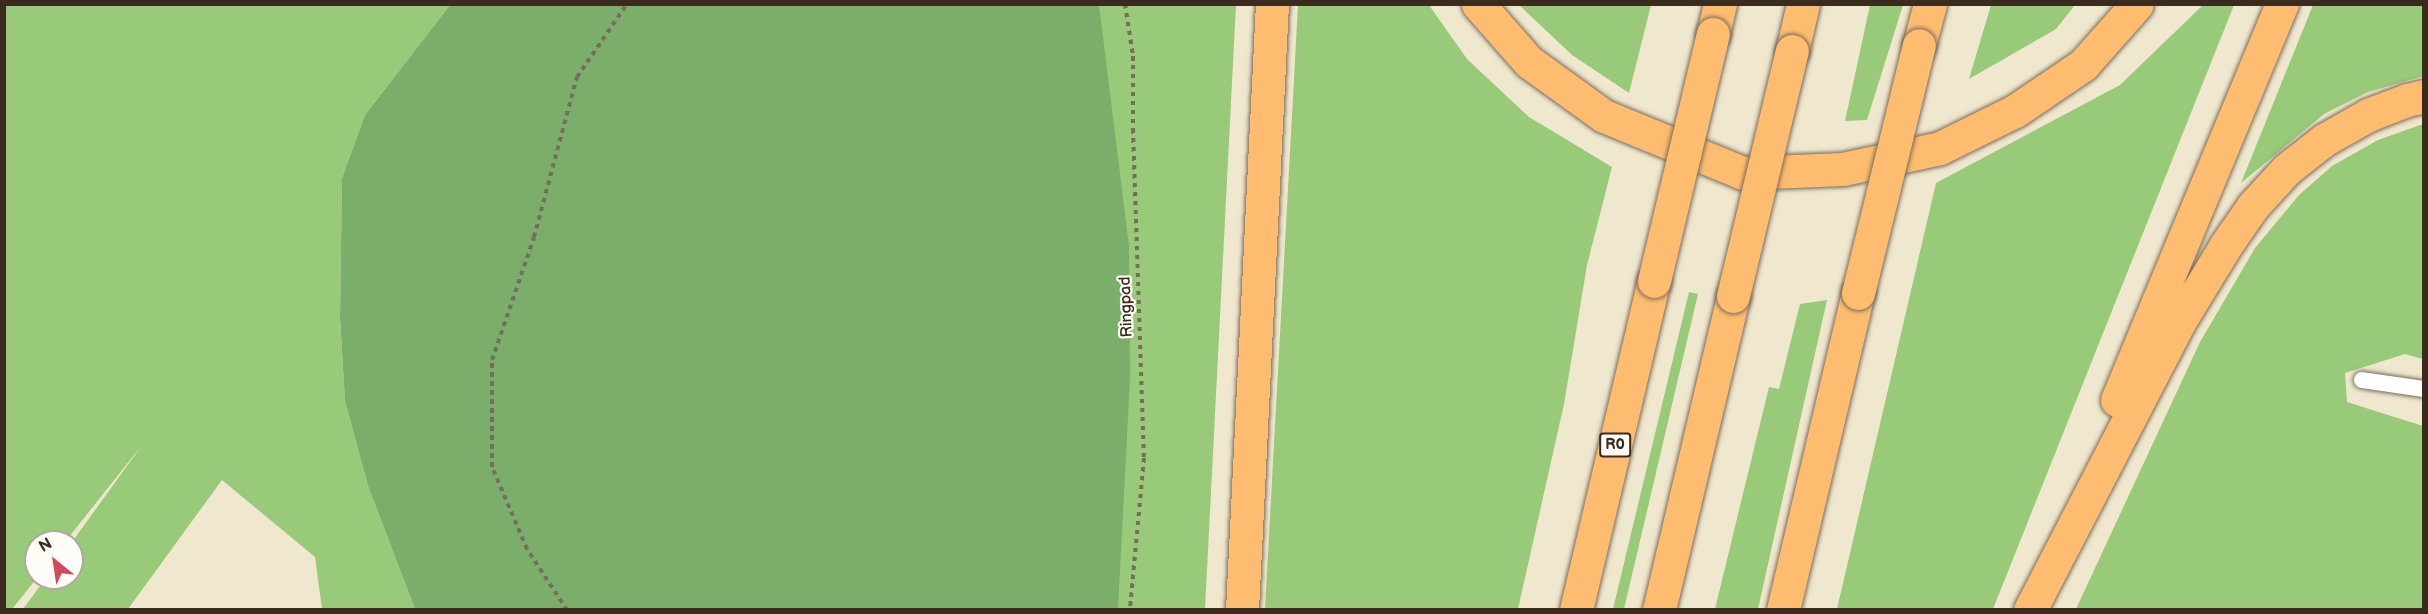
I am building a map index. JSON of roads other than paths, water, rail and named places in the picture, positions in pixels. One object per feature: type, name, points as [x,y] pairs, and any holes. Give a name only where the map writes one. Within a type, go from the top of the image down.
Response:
[{"type":"highway","points":[[1242,609],[1272,4]]},
{"type":"highway","points":[[1478,4],[1529,62],[1604,116],[1743,173],[1843,169],[1940,148],[2015,111],[2083,65],[2137,4]]},
{"type":"highway","points":[[1659,609],[1803,4]]},
{"type":"highway","points":[[1783,609],[1930,4]]},
{"type":"highway","points":[[2030,609],[2282,4]]},
{"type":"highway","name":"R0","points":[[1576,609],[1716,19]]},
{"type":"highway","points":[[2030,609],[2178,324],[2226,245],[2253,206],[2287,169],[2324,140],[2368,115],[2424,96]]},
{"type":"lane","points":[[2362,380],[2424,389]]}]
